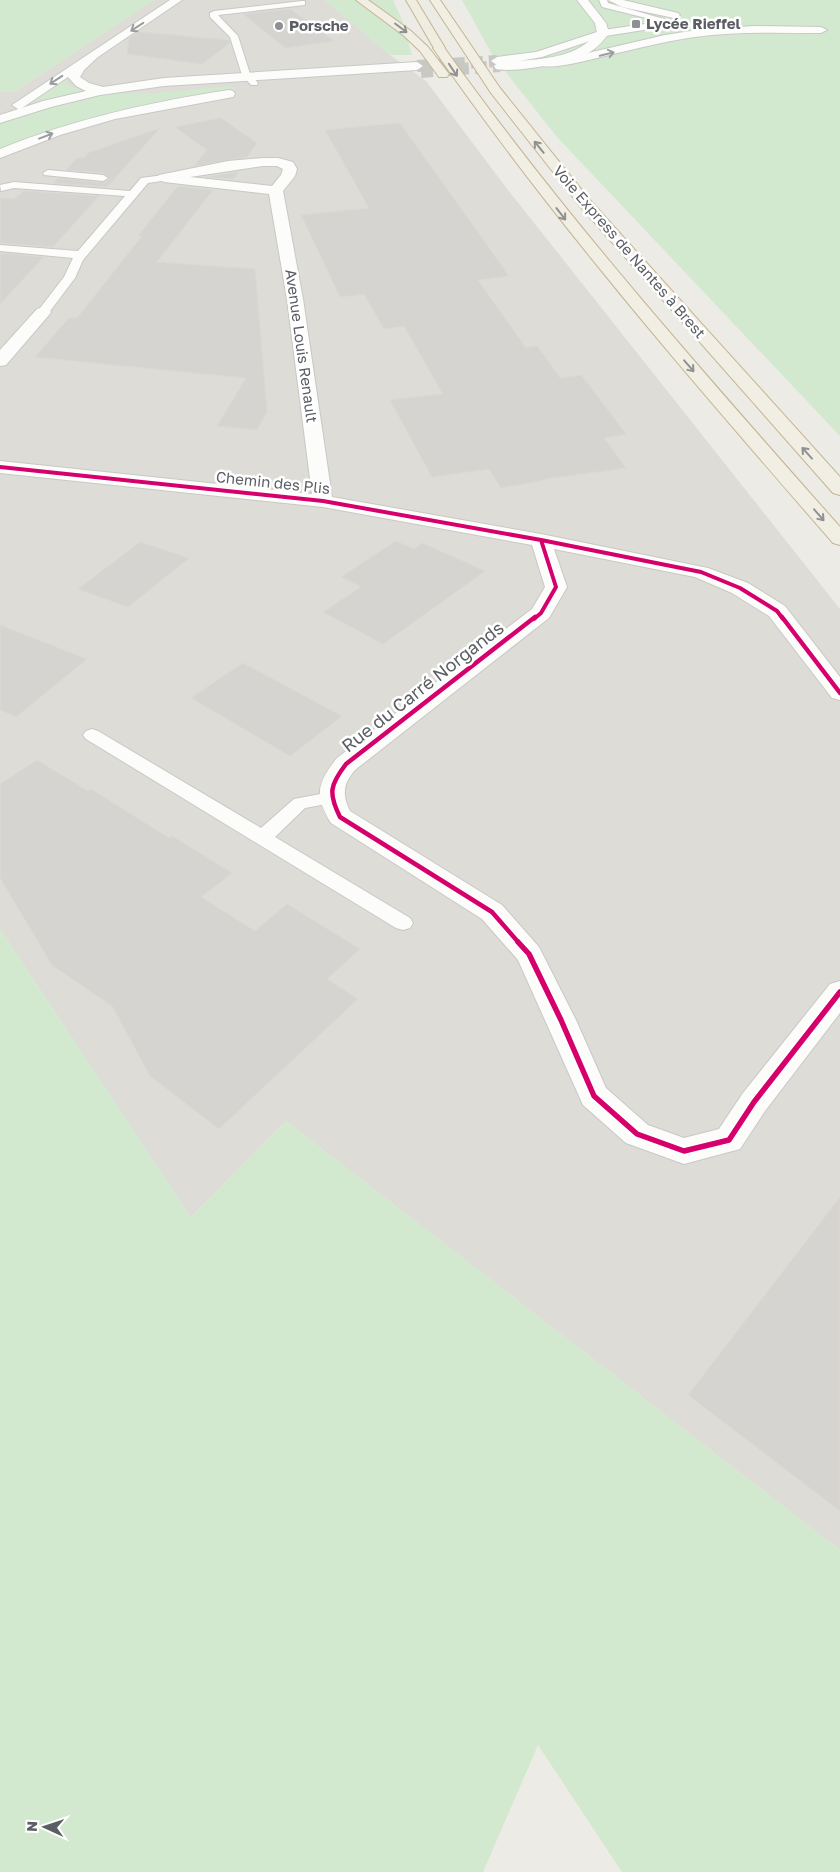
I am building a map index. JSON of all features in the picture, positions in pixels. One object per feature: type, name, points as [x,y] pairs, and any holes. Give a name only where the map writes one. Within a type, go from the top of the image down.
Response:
[{"type":"highway","points":[[361,0],[407,33],[424,49],[452,86],[468,92]]},
{"type":"highway","points":[[411,0],[439,48]]},
{"type":"highway","name":"Voie Express de Nantes à Brest","points":[[435,0],[458,38],[495,90],[584,202],[840,489]]},
{"type":"highway","name":"Voie Express de Nantes à Brest","points":[[439,48],[468,92],[583,241],[840,539]]},
{"type":"street","points":[[0,118],[177,0]]},
{"type":"street","points":[[582,0],[600,23],[603,33]]},
{"type":"street","points":[[612,0],[684,21],[684,24],[691,28],[691,32],[684,35]]},
{"type":"street","points":[[718,20],[826,30],[754,30],[684,35],[575,60],[498,64],[538,55],[603,33],[632,27],[684,21],[736,22]]},
{"type":"street","points":[[541,63],[585,51],[595,45],[603,33]]},
{"type":"street","points":[[96,53],[79,68],[74,77],[79,84],[100,91]]},
{"type":"street","points":[[0,118],[100,91],[146,92],[247,85],[344,77],[419,69],[247,85],[121,114],[61,131],[0,154]]},
{"type":"street","points":[[274,162],[284,163],[288,165],[290,170],[288,176],[276,191],[164,178],[237,165],[274,162]]},
{"type":"street","name":"Avenue Louis Renault","points":[[276,191],[295,298],[323,500]]},
{"type":"street","points":[[0,361],[43,312]]},
{"type":"street","name":"Chemin des Plis","points":[[0,467],[323,500],[541,540]]},
{"type":"street","points":[[541,540],[701,572],[740,588],[777,611],[840,693]]},
{"type":"street","name":"Rue du Carré Norgands","points":[[331,798],[333,780],[346,764],[541,613],[556,587],[541,540]]},
{"type":"street","points":[[331,798],[340,817],[492,912],[530,954],[594,1096],[637,1134],[684,1151],[728,1140],[754,1102],[840,992]]},
{"type":"lane","points":[[603,0],[605,5],[614,8],[684,21]]},
{"type":"lane","points":[[247,85],[234,36],[219,24],[213,15],[214,13],[302,3]]},
{"type":"lane","points":[[48,173],[110,178]]},
{"type":"lane","points":[[128,179],[164,178]]},
{"type":"lane","points":[[43,312],[68,278],[81,255],[145,180]]},
{"type":"lane","points":[[1,188],[14,185],[134,194]]},
{"type":"lane","points":[[0,248],[81,255]]},
{"type":"lane","points":[[92,735],[403,923]]},
{"type":"lane","points":[[262,838],[300,803],[331,798]]},
{"type":"shaded area","points":[[154,0],[325,0],[390,55],[426,81],[508,190],[840,609],[840,1550],[286,1121],[191,1217],[0,929],[0,91],[14,92]]},
{"type":"green space","points":[[0,0],[154,0],[14,92],[0,91]]},
{"type":"green space","points":[[325,0],[393,0],[402,20],[412,55],[390,55]]},
{"type":"green space","points":[[462,0],[840,0],[840,436],[557,137],[493,56]]},
{"type":"green space","points":[[65,80],[70,86],[85,91],[27,105]]},
{"type":"green space","points":[[231,86],[235,89],[170,99],[106,115],[0,150],[0,124],[17,116],[100,94],[155,93]]},
{"type":"green space","points":[[0,929],[191,1217],[286,1121],[840,1550],[840,1872],[622,1872],[538,1745],[483,1872],[0,1872]]},
{"type":"building","name":"Porsche","points":[[290,9],[334,41],[285,48],[243,14]]},
{"type":"building","points":[[139,32],[229,40],[230,43],[202,64],[127,54],[129,38]]},
{"type":"building","points":[[221,118],[257,143],[247,157],[194,166],[207,150],[175,127]]},
{"type":"building","points":[[400,123],[509,276],[478,280],[526,348],[537,346],[560,378],[581,375],[589,385],[626,434],[604,438],[626,468],[545,479],[501,488],[489,469],[432,477],[390,400],[443,394],[404,326],[384,329],[364,294],[340,297],[301,215],[369,208],[325,130]]},
{"type":"building","points":[[160,128],[107,187],[53,183],[58,178],[104,183],[110,179],[104,173],[66,170],[77,158],[84,158],[88,153]]},
{"type":"building","points":[[238,172],[234,179],[205,177]]},
{"type":"building","points":[[178,186],[213,190],[157,262],[255,269],[267,412],[257,430],[217,426],[246,378],[35,357],[69,318],[77,318],[142,236],[138,236]]},
{"type":"building","points":[[24,191],[99,196],[53,247],[0,243],[0,198],[14,199]]},
{"type":"building","points":[[0,253],[44,257],[0,304]]},
{"type":"building","points":[[396,541],[414,549],[422,543],[485,571],[383,644],[323,612],[361,587],[341,577]]},
{"type":"building","points":[[140,542],[189,558],[128,607],[78,589]]},
{"type":"building","points":[[0,625],[87,659],[16,717],[0,710]]},
{"type":"building","points":[[243,663],[342,716],[290,756],[191,698]]},
{"type":"building","points":[[37,760],[88,791],[91,789],[169,838],[172,836],[232,873],[201,897],[255,931],[287,904],[360,949],[327,979],[358,999],[219,1129],[150,1076],[112,1006],[52,965],[0,878],[0,784]]},
{"type":"building","points":[[840,1197],[840,1511],[688,1395]]},
{"type":"tunnel","points":[[417,66],[497,61]]},
{"type":"tunnel","points":[[421,72],[500,66]]},
{"type":"cycle path","points":[[0,467],[323,501],[541,540],[701,572],[740,588],[777,611],[840,693]]},
{"type":"cycle path","points":[[541,540],[556,587],[541,613],[346,764],[331,789],[331,795],[340,817],[492,912],[529,954],[561,1020],[594,1096],[637,1134],[684,1151],[729,1140],[754,1102],[840,992]]},
{"type":"place","name":"Lycée Rieffel","points":[[636,24]]},
{"type":"place","name":"Porsche","points":[[279,26]]}]
